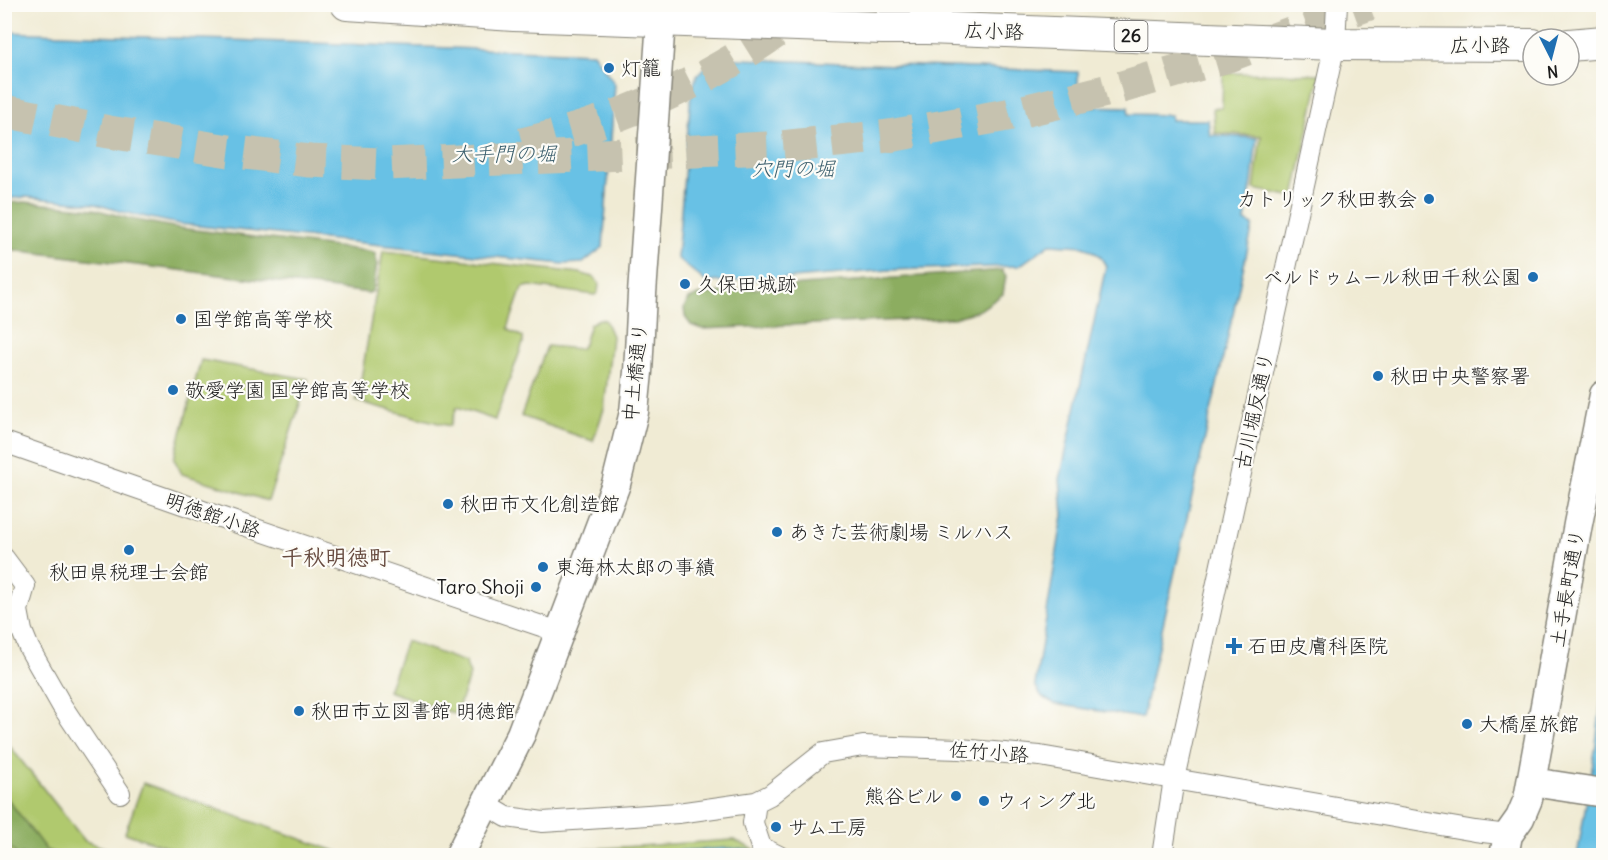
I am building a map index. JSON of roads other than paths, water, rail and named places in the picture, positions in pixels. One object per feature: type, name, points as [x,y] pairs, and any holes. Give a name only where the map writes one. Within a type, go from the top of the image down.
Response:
[{"type":"main road","name":"広小路","points":[[347,4],[514,10],[661,20],[882,28],[927,16],[1335,44],[1521,45]]},
{"type":"main road","points":[[1581,44],[1604,42]]},
{"type":"street","name":"古川堀反通り","points":[[1162,855],[1174,778],[1335,44],[1337,4]]},
{"type":"street","name":"中土橋通り","points":[[459,855],[522,734],[616,484],[634,412],[661,20]]},
{"type":"street","name":"土手長町通り","points":[[1506,845],[1528,799],[1532,782],[1578,524],[1604,395]]},
{"type":"street","name":"明徳館小路","points":[[4,441],[209,514],[559,632]]},
{"type":"street","points":[[4,558],[25,586],[18,610],[22,631],[29,648],[62,706],[120,793]]},
{"type":"street","name":"佐竹小路","points":[[485,804],[507,817],[543,822],[678,813],[756,802],[770,795],[823,753],[863,746],[960,749],[1040,756],[1174,778],[1475,831],[1506,845]]},
{"type":"street","points":[[1532,782],[1593,791]]},
{"type":"street","points":[[756,802],[753,823],[761,847],[779,855]]},
{"type":"water","name":"大手門の堀","points":[[5,32],[593,53],[615,84],[603,247],[583,263],[563,264],[179,224],[95,204],[26,197],[5,199]]},
{"type":"water","name":"穴門の堀","points":[[715,58],[1078,72],[1080,106],[1128,107],[1129,114],[1171,115],[1171,120],[1208,120],[1210,135],[1257,138],[1245,221],[1253,225],[1142,718],[1055,704],[1042,697],[1035,685],[1063,515],[1060,479],[1106,266],[1100,256],[1084,246],[1050,244],[1019,266],[889,270],[706,282],[677,258],[691,93],[697,75]]},
{"type":"water","points":[[1603,687],[1603,855],[1577,856],[1595,751]]},
{"type":"water","points":[[730,848],[748,850],[756,855],[579,856]]},
{"type":"tunnel","points":[[522,144],[582,127],[669,94],[751,49],[774,34],[809,4]]},
{"type":"tunnel","points":[[4,111],[109,132],[310,161],[384,164],[769,148],[889,136],[1007,115],[1122,87],[1228,56],[1369,4]]},
{"type":"place","name":"灯籠","points":[[609,68]]},
{"type":"place","name":"カトリック秋田教会","points":[[1429,199]]},
{"type":"place","name":"ベルドゥムール秋田千秋公園","points":[[1533,277]]},
{"type":"place","name":"久保田城跡","points":[[685,284]]},
{"type":"place","name":"国学館高等学校","points":[[181,319]]},
{"type":"place","name":"秋田中央警察署","points":[[1378,376]]},
{"type":"place","name":"敬愛学園 国学館高等学校","points":[[173,390]]},
{"type":"place","name":"秋田市文化創造館","points":[[448,504]]},
{"type":"place","name":"あきた芸術劇場 ミルハス","points":[[777,532]]},
{"type":"place","name":"秋田県税理士会館","points":[[129,550]]},
{"type":"place","name":"東海林太郎の事績","points":[[543,567]]},
{"type":"place","name":"Taro Shoji","points":[[536,587]]},
{"type":"place","name":"石田皮膚科医院","points":[[1234,646]]},
{"type":"place","name":"秋田市立図書館 明徳館","points":[[299,711]]},
{"type":"place","name":"大橋屋旅館","points":[[1467,724]]},
{"type":"place","name":"熊谷ビル","points":[[956,796]]},
{"type":"place","name":"ウィング北","points":[[984,801]]},
{"type":"place","name":"サム工房","points":[[776,827]]},
{"type":"district","name":"千秋明徳町","points":[[336,557]]}]
